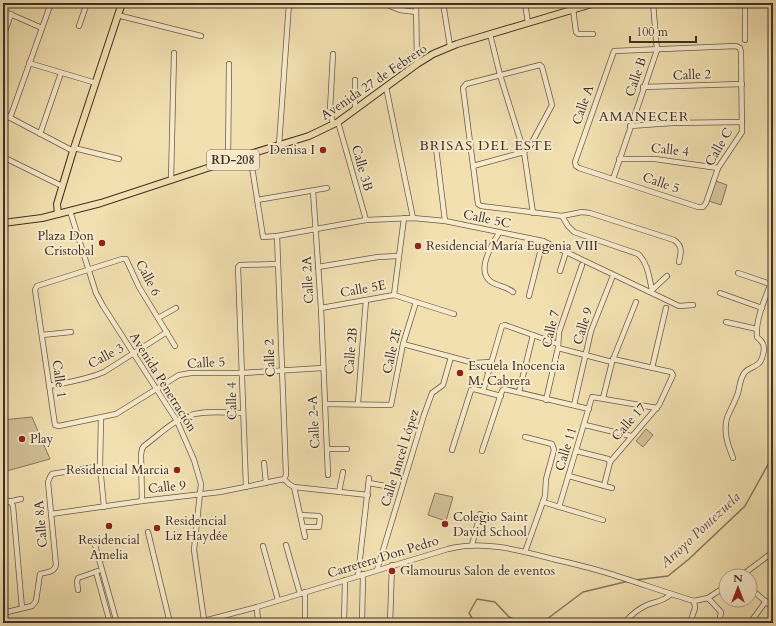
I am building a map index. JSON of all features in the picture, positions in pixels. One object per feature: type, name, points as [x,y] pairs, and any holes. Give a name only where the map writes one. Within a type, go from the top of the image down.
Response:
[{"type":"main road","points":[[58,214],[57,204],[73,149],[122,3]]},
{"type":"main road","name":"Avenida 27 de Febrero","points":[[3,223],[58,214],[101,203],[309,136],[336,123],[417,64],[450,46],[595,3]]},
{"type":"street","points":[[10,118],[51,3]]},
{"type":"street","points":[[79,26],[87,3]]},
{"type":"street","points":[[279,145],[289,3]]},
{"type":"street","points":[[382,3],[400,10],[416,12]]},
{"type":"street","points":[[416,3],[417,64]]},
{"type":"street","points":[[442,3],[450,46]]},
{"type":"street","points":[[525,3],[528,23]]},
{"type":"street","name":"Calle B","points":[[613,178],[643,87],[657,50],[654,3]]},
{"type":"street","points":[[745,3],[745,40]]},
{"type":"street","points":[[573,9],[576,32],[578,34],[593,34]]},
{"type":"street","points":[[3,11],[42,28]]},
{"type":"street","points":[[3,37],[11,14]]},
{"type":"street","points":[[118,15],[201,36]]},
{"type":"street","points":[[490,34],[500,75],[524,152],[533,213]]},
{"type":"street","name":"Calle C","points":[[657,50],[736,46],[740,48],[742,84],[741,134],[718,168],[706,203],[703,207]]},
{"type":"street","name":"Calle A","points":[[576,166],[575,162],[614,51],[657,50]]},
{"type":"street","points":[[171,180],[174,53]]},
{"type":"street","name":"Calle 3B","points":[[333,54],[330,110],[336,123],[366,220]]},
{"type":"street","points":[[29,63],[96,83]]},
{"type":"street","points":[[228,162],[229,64]]},
{"type":"street","points":[[474,166],[524,152],[530,146],[552,105],[542,67],[538,65],[466,84],[463,88],[478,204],[481,206],[562,216],[582,212],[590,213],[674,240],[680,246],[681,251],[679,262]]},
{"type":"street","points":[[40,134],[61,73]]},
{"type":"street","points":[[355,80],[355,109]]},
{"type":"street","name":"Calle 2","points":[[643,87],[742,84]]},
{"type":"street","points":[[386,87],[413,218]]},
{"type":"street","points":[[3,114],[40,134],[73,149],[119,159]]},
{"type":"street","points":[[630,126],[672,123],[742,122]]},
{"type":"street","points":[[436,148],[445,221]]},
{"type":"street","points":[[250,154],[257,200],[327,188]]},
{"type":"street","points":[[3,157],[62,186]]},
{"type":"street","name":"Calle 4","points":[[619,159],[655,158],[718,168]]},
{"type":"street","name":"Calle 5","points":[[576,166],[698,207],[703,207]]},
{"type":"street","name":"Calle 2A","points":[[313,191],[321,308],[322,368]]},
{"type":"street","name":"Calle 5C","points":[[257,200],[263,237],[277,236],[366,220],[413,218],[445,221],[544,241],[651,291],[679,306],[693,305]]},
{"type":"street","name":"Avenida Penetración","points":[[70,211],[96,294],[176,421],[188,443],[196,467],[201,484],[194,550],[204,620]]},
{"type":"street","points":[[562,216],[574,232],[638,254],[646,267],[651,291]]},
{"type":"street","points":[[394,295],[404,218]]},
{"type":"street","points":[[499,233],[488,250],[484,266],[485,276],[491,282],[509,288],[513,292]]},
{"type":"street","name":"Calle 2","points":[[277,236],[286,475],[284,479]]},
{"type":"street","points":[[529,296],[544,241]]},
{"type":"street","points":[[560,271],[566,252]]},
{"type":"street","points":[[318,266],[378,257],[398,256]]},
{"type":"street","name":"Calle 6","points":[[37,286],[126,259],[139,287],[175,346]]},
{"type":"street","name":"Calle 4","points":[[246,487],[238,266],[278,264]]},
{"type":"street","name":"Calle 7","points":[[546,400],[558,346],[559,332],[582,265]]},
{"type":"street","points":[[738,273],[770,284]]},
{"type":"street","points":[[651,291],[667,276]]},
{"type":"street","points":[[733,458],[727,443],[725,429],[727,417],[739,391],[741,379],[746,371],[760,362],[762,357],[763,343],[757,337],[757,329],[762,308],[773,277]]},
{"type":"street","name":"Calle 9","points":[[574,406],[591,331],[612,278]]},
{"type":"street","name":"Calle 1","points":[[37,286],[36,290],[55,425]]},
{"type":"street","points":[[720,293],[762,308]]},
{"type":"street","name":"Calle 5E","points":[[321,308],[394,295],[454,314]]},
{"type":"street","name":"Calle 2B","points":[[358,403],[366,300]]},
{"type":"street","name":"Calle 2E","points":[[358,403],[382,406],[391,405],[403,344],[416,302]]},
{"type":"street","points":[[636,302],[612,360],[603,398],[657,408]]},
{"type":"street","points":[[158,318],[176,308]]},
{"type":"street","points":[[483,391],[502,326],[505,325],[534,335],[558,346],[586,356],[652,368],[666,308]]},
{"type":"street","points":[[726,322],[757,329]]},
{"type":"street","points":[[42,335],[71,332]]},
{"type":"street","name":"Calle 3","points":[[49,386],[93,377],[104,372],[167,332]]},
{"type":"street","points":[[519,392],[534,335]]},
{"type":"street","points":[[403,344],[474,363],[488,371]]},
{"type":"street","name":"Calle Jancel López","points":[[377,570],[424,415],[432,393],[443,385],[451,357]]},
{"type":"street","points":[[474,363],[491,362]]},
{"type":"street","name":"Calle 5","points":[[55,425],[59,426],[116,414],[179,375],[191,373],[242,373],[322,368]]},
{"type":"street","name":"Calle 2-A","points":[[322,368],[328,475]]},
{"type":"street","name":"Calle 17","points":[[604,486],[610,462],[631,436],[657,408],[662,401],[673,374],[652,368]]},
{"type":"street","points":[[482,451],[504,389],[589,409]]},
{"type":"street","points":[[452,450],[472,390],[483,391],[501,396]]},
{"type":"street","name":"Calle 11","points":[[559,507],[585,425],[592,397],[603,398]]},
{"type":"street","points":[[325,404],[358,403]]},
{"type":"street","points":[[142,501],[141,455],[144,446],[176,421],[191,415],[209,413],[243,413]]},
{"type":"street","points":[[101,418],[100,466],[104,507]]},
{"type":"street","points":[[585,425],[631,436]]},
{"type":"street","points":[[525,436],[550,443],[554,446],[546,479],[543,502],[525,552]]},
{"type":"street","points":[[327,449],[347,449]]},
{"type":"street","points":[[576,451],[608,459],[610,462]]},
{"type":"street","points":[[264,463],[266,483]]},
{"type":"street","name":"Calle 8A","points":[[22,608],[32,606],[36,601],[40,574],[52,571],[56,566],[48,482],[50,477],[52,474],[100,466]]},
{"type":"street","points":[[339,492],[343,472]]},
{"type":"street","points":[[569,476],[612,488]]},
{"type":"street","points":[[284,479],[294,487],[368,495]]},
{"type":"street","name":"Calle 9","points":[[51,514],[142,501],[200,495],[284,479]]},
{"type":"street","points":[[358,576],[369,481],[391,487]]},
{"type":"street","points":[[294,487],[305,537]]},
{"type":"street","points":[[3,502],[21,499]]},
{"type":"street","points":[[3,613],[22,608],[13,506],[10,502]]},
{"type":"street","points":[[543,502],[603,520]]},
{"type":"street","points":[[472,545],[480,514]]},
{"type":"street","points":[[300,515],[320,517],[320,527],[303,527]]},
{"type":"street","points":[[148,532],[170,623]]},
{"type":"street","points":[[95,545],[117,623]]},
{"type":"street","points":[[286,545],[302,593],[305,623]]},
{"type":"street","name":"Carretera Don Pedro","points":[[196,623],[257,607],[377,570],[455,548],[472,545],[507,548],[525,552],[602,572],[671,594]]},
{"type":"street","points":[[263,546],[278,600]]},
{"type":"street","points":[[752,568],[772,554]]},
{"type":"street","points":[[390,623],[392,566]]},
{"type":"street","points":[[78,590],[78,578],[102,570]]},
{"type":"street","points":[[96,572],[110,623]]},
{"type":"street","points":[[362,623],[363,574]]},
{"type":"street","points":[[344,623],[346,580]]},
{"type":"street","points":[[624,623],[641,608],[649,604],[662,601],[671,594],[694,601],[708,598],[718,591]]},
{"type":"street","points":[[758,594],[773,608]]},
{"type":"street","points":[[708,598],[721,612],[719,623]]},
{"type":"street","points":[[690,623],[695,608],[694,601]]},
{"type":"street","points":[[750,623],[766,601]]},
{"type":"street","points":[[257,607],[258,623]]},
{"type":"street","points":[[220,617],[220,623]]},
{"type":"shaded area","points":[[716,181],[727,185],[721,205],[709,201]]},
{"type":"shaded area","name":"Play","points":[[32,417],[50,459],[3,472],[3,420]]},
{"type":"shaded area","points":[[646,429],[653,435],[643,447],[636,441]]},
{"type":"shaded area","points":[[435,493],[453,497],[446,521],[428,515]]},
{"type":"waterway","name":"Arroyo Pontezuela","points":[[635,580],[668,576],[689,559],[745,506],[770,461],[773,461]]},
{"type":"waterway","name":"Arroyo Pontezuela","points":[[534,623],[547,619],[583,592],[629,581]]},
{"type":"waterway","name":"Arroyo Pontezuela","points":[[475,623],[469,613],[477,599],[495,602],[509,617],[525,623]]},
{"type":"place","name":"Denisa I","points":[[323,150]]},
{"type":"place","name":"Plaza Don Cristobal","points":[[102,243]]},
{"type":"place","name":"Residencial María Eugenia VIII","points":[[418,246]]},
{"type":"place","name":"Escuela Inocencia M. Cabrera","points":[[460,373]]},
{"type":"place","name":"Play","points":[[22,439]]},
{"type":"place","name":"Residencial Marcia","points":[[177,470]]},
{"type":"place","name":"Colegio Saint David School","points":[[445,524]]},
{"type":"place","name":"Residencial Amelia","points":[[109,526]]},
{"type":"place","name":"Residencial Liz Haydée","points":[[157,528]]},
{"type":"place","name":"Glamourus Salon de eventos","points":[[392,571]]},
{"type":"district","name":"AMANECER","points":[[644,116]]},
{"type":"district","name":"BRISAS DEL ESTE","points":[[486,145]]}]
